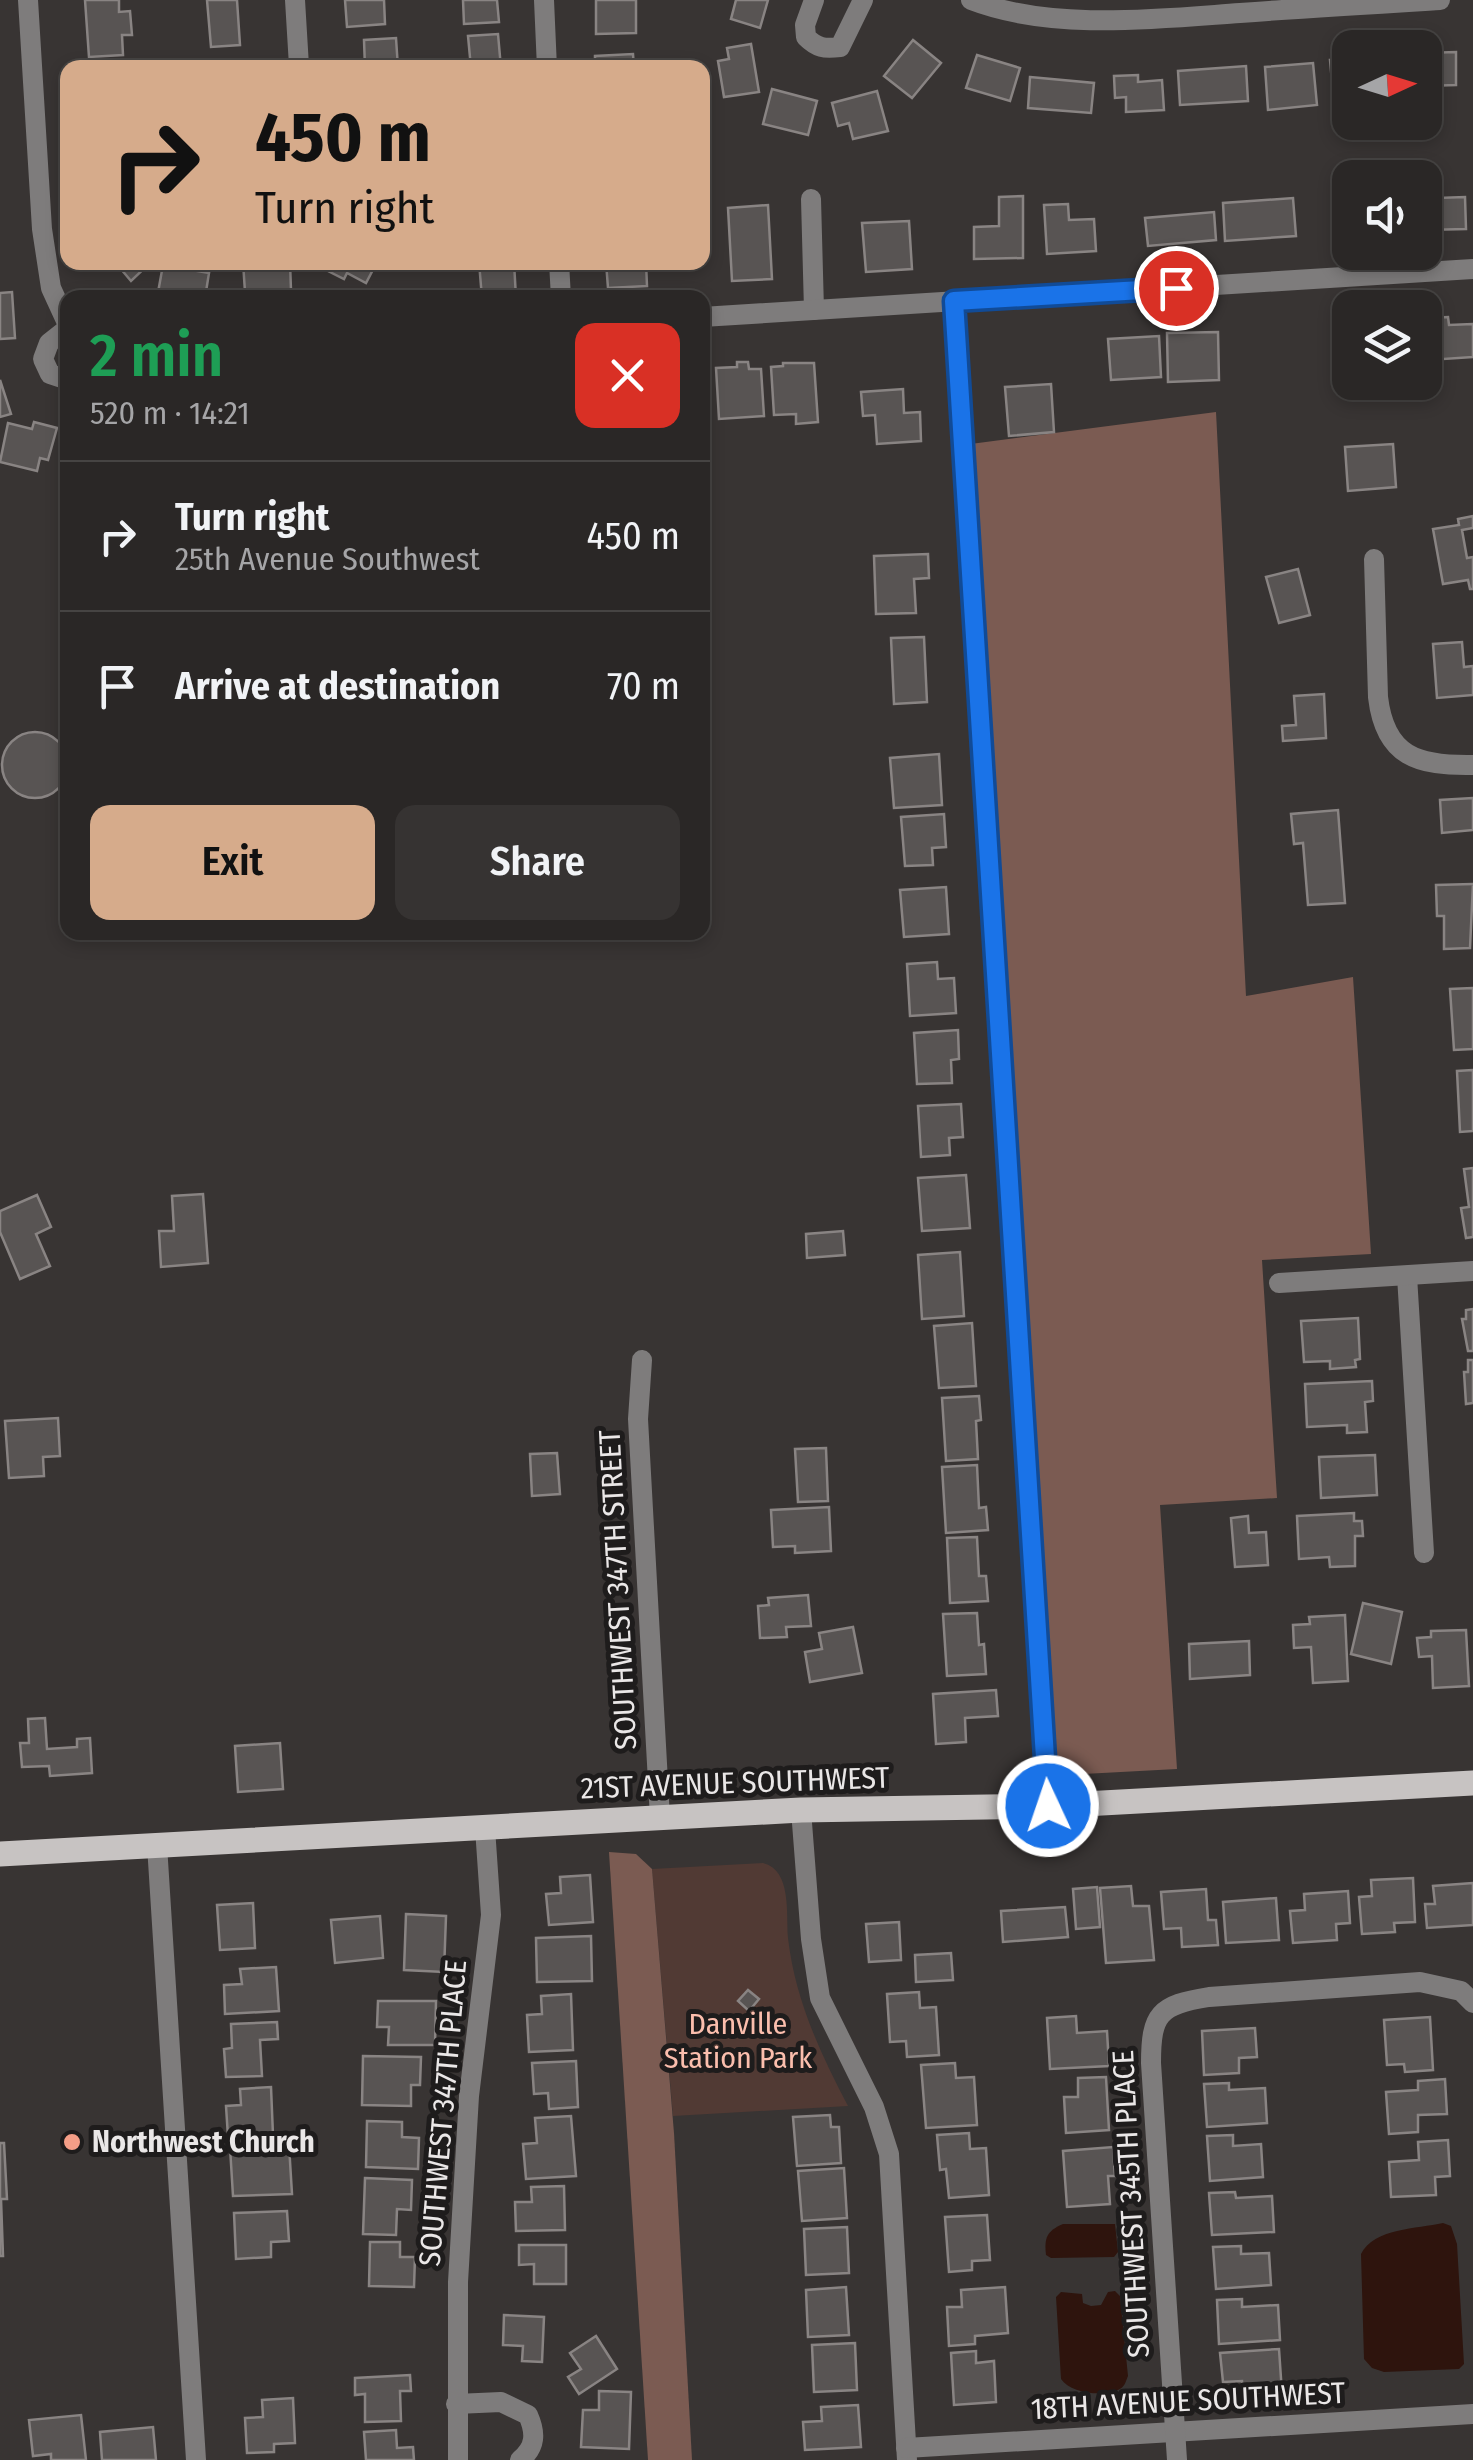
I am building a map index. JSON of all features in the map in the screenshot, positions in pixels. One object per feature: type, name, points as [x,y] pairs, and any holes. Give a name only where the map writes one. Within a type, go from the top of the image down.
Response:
[{"type":"main road","name":"21ST AVENUE SOUTHWEST","points":[[0,1854],[801,1810],[1048,1806],[1473,1782]]},
{"type":"street","points":[[28,0],[42,229],[51,288],[60,309]]},
{"type":"street","points":[[295,0],[295,60]]},
{"type":"street","points":[[544,0],[548,60]]},
{"type":"street","points":[[814,0],[805,25],[806,37],[816,47],[828,48],[840,47],[863,0]]},
{"type":"street","points":[[972,0],[1028,6],[1084,20],[1440,0]]},
{"type":"street","points":[[811,200],[814,310]]},
{"type":"street","points":[[710,316],[1473,269]]},
{"type":"street","points":[[954,301],[1048,1806]]},
{"type":"street","points":[[60,332],[49,344],[43,359],[50,374],[60,377]]},
{"type":"street","points":[[1374,559],[1380,714],[1397,748],[1424,760],[1473,765]]},
{"type":"street","points":[[1279,1284],[1473,1271]]},
{"type":"street","points":[[1406,1276],[1424,1553]]},
{"type":"street","name":"SOUTHWEST 347TH STREET","points":[[642,1360],[638,1419],[660,1818]]},
{"type":"street","points":[[801,1810],[811,1939],[820,1998],[874,2107],[889,2154],[907,2454]]},
{"type":"street","name":"SOUTHWEST 347TH PLACE","points":[[458,2460],[458,2282],[470,2096],[490,1915],[485,1828]]},
{"type":"street","points":[[157,1844],[196,2460]]},
{"type":"street","name":"SOUTHWEST 345TH PLACE","points":[[1177,2460],[1150,2036],[1157,2019],[1166,2010],[1209,1998],[1420,1982],[1467,1997]]},
{"type":"street","points":[[456,2404],[501,2402],[528,2415],[534,2437],[528,2454],[520,2460]]},
{"type":"street","name":"18TH AVENUE SOUTHWEST","points":[[907,2454],[1175,2432],[1473,2414]]},
{"type":"green space","name":"Danville Station Park","points":[[763,1863],[779,1874],[783,1883],[796,1983],[819,2046],[848,2106],[673,2116],[652,1869]]},
{"type":"shaded area","points":[[1216,412],[1246,996],[1353,977],[1371,1254],[1262,1260],[1277,1498],[1160,1505],[1177,1769],[1046,1776],[963,445]]},
{"type":"shaded area","points":[[609,1852],[636,1854],[652,1869],[674,2133],[692,2460],[648,2460]]},
{"type":"shaded area","points":[[1443,2223],[1451,2226],[1457,2244],[1464,2364],[1459,2369],[1384,2372],[1372,2368],[1364,2359],[1361,2254],[1367,2245],[1386,2234]]},
{"type":"shaded area","points":[[1063,2224],[1115,2224],[1118,2252],[1114,2257],[1051,2258],[1046,2255],[1046,2239]]},
{"type":"shaded area","points":[[1115,2291],[1120,2296],[1128,2376],[1125,2383],[1118,2390],[1104,2393],[1071,2388],[1061,2379],[1056,2297],[1061,2292],[1082,2294],[1083,2303],[1101,2305],[1108,2292]]},
{"type":"building","points":[[85,0],[119,0],[119,12],[130,11],[132,35],[122,35],[123,55],[89,57]]},
{"type":"building","points":[[207,0],[237,0],[240,45],[211,47]]},
{"type":"building","points":[[345,0],[384,0],[385,24],[347,27]]},
{"type":"building","points":[[463,0],[497,0],[499,22],[464,24]]},
{"type":"building","points":[[596,0],[636,0],[636,33],[596,34]]},
{"type":"building","points":[[736,0],[768,0],[760,28],[731,19]]},
{"type":"building","points":[[498,34],[500,60],[470,60],[468,36]]},
{"type":"building","points":[[396,38],[397,60],[365,60],[364,40]]},
{"type":"building","points":[[913,40],[941,63],[912,98],[884,76]]},
{"type":"building","points":[[751,44],[759,92],[724,97],[718,61],[729,59],[727,48]]},
{"type":"building","points":[[1442,52],[1456,52],[1456,85],[1442,85]]},
{"type":"building","points":[[633,54],[633,60],[595,60],[595,56]]},
{"type":"building","points":[[977,55],[1020,68],[1010,101],[966,88]]},
{"type":"building","points":[[1313,63],[1317,105],[1268,110],[1265,67]]},
{"type":"building","points":[[1246,66],[1248,101],[1180,105],[1178,71]]},
{"type":"building","points":[[1138,75],[1138,82],[1162,80],[1164,110],[1126,112],[1126,97],[1115,98],[1114,76]]},
{"type":"building","points":[[1030,77],[1094,83],[1091,113],[1028,108]]},
{"type":"building","points":[[772,89],[817,101],[808,135],[763,124]]},
{"type":"building","points":[[877,91],[888,131],[853,139],[849,123],[838,126],[832,103]]},
{"type":"building","points":[[1023,196],[1023,258],[974,259],[974,227],[999,226],[999,197]]},
{"type":"building","points":[[1465,197],[1466,229],[1442,230],[1442,198]]},
{"type":"building","points":[[1293,198],[1296,236],[1225,241],[1223,203]]},
{"type":"building","points":[[1068,204],[1069,220],[1094,219],[1096,251],[1047,254],[1044,205]]},
{"type":"building","points":[[768,205],[772,279],[732,281],[728,208]]},
{"type":"building","points":[[1214,212],[1216,240],[1148,246],[1145,218]]},
{"type":"building","points":[[909,221],[912,269],[866,272],[862,223]]},
{"type":"building","points":[[122,270],[143,270],[131,281]]},
{"type":"building","points":[[162,270],[209,273],[206,290],[158,290]]},
{"type":"building","points":[[244,270],[290,270],[291,290],[245,290]]},
{"type":"building","points":[[326,270],[373,270],[366,283],[347,273],[344,279]]},
{"type":"building","points":[[480,270],[514,270],[516,290],[481,290]]},
{"type":"building","points":[[607,270],[646,270],[647,286],[608,288]]},
{"type":"building","points":[[12,292],[15,338],[0,339],[0,293]]},
{"type":"building","points":[[1442,317],[1448,317],[1449,325],[1473,324],[1473,357],[1442,359]]},
{"type":"building","points":[[1218,332],[1219,380],[1168,382],[1167,333]]},
{"type":"building","points":[[1159,336],[1161,377],[1111,380],[1108,339]]},
{"type":"building","points":[[737,362],[748,362],[749,369],[761,369],[764,416],[719,419],[716,368],[737,367]]},
{"type":"building","points":[[814,363],[818,422],[796,424],[796,414],[774,415],[771,367]]},
{"type":"building","points":[[0,380],[11,414],[0,417]]},
{"type":"building","points":[[1051,384],[1054,432],[1009,436],[1005,387]]},
{"type":"building","points":[[903,389],[904,413],[920,412],[921,441],[877,444],[875,415],[863,416],[861,392]]},
{"type":"building","points":[[34,422],[57,428],[48,460],[40,458],[37,471],[0,462],[8,423],[32,429]]},
{"type":"building","points":[[1393,444],[1396,487],[1348,491],[1345,447]]},
{"type":"building","points":[[1473,516],[1473,528],[1462,530],[1467,558],[1473,557],[1473,589],[1468,580],[1443,584],[1433,529],[1459,525],[1458,519]]},
{"type":"building","points":[[928,554],[929,578],[914,579],[916,613],[876,614],[874,556]]},
{"type":"building","points":[[1298,569],[1310,615],[1279,623],[1266,577]]},
{"type":"building","points":[[924,637],[927,702],[894,704],[891,638]]},
{"type":"building","points":[[1462,642],[1464,667],[1473,666],[1473,695],[1437,698],[1433,644]]},
{"type":"building","points":[[1324,694],[1326,738],[1283,741],[1282,726],[1296,725],[1294,696]]},
{"type":"building","points":[[35,732],[58,742],[58,788],[35,798],[12,788],[2,765],[12,742]]},
{"type":"building","points":[[939,754],[942,805],[894,808],[890,758]]},
{"type":"building","points":[[1473,798],[1473,830],[1442,833],[1440,800]]},
{"type":"building","points":[[1338,810],[1345,903],[1308,905],[1303,843],[1294,844],[1291,814]]},
{"type":"building","points":[[944,814],[946,847],[932,848],[933,865],[905,866],[901,817]]},
{"type":"building","points":[[1473,884],[1470,948],[1444,949],[1444,916],[1437,916],[1436,885]]},
{"type":"building","points":[[946,887],[949,934],[904,937],[900,890]]},
{"type":"building","points":[[937,962],[938,979],[954,978],[956,1013],[910,1016],[907,964]]},
{"type":"building","points":[[1473,988],[1473,1049],[1454,1050],[1450,989]]},
{"type":"building","points":[[958,1030],[959,1059],[951,1060],[952,1083],[917,1084],[914,1033]]},
{"type":"building","points":[[1473,1070],[1473,1131],[1460,1132],[1457,1071]]},
{"type":"building","points":[[961,1104],[963,1137],[949,1138],[950,1155],[921,1157],[918,1106]]},
{"type":"building","points":[[1473,1168],[1473,1237],[1466,1238],[1461,1208],[1469,1207],[1464,1169]]},
{"type":"building","points":[[966,1175],[970,1228],[922,1231],[918,1178]]},
{"type":"building","points":[[203,1194],[208,1263],[161,1267],[159,1231],[174,1231],[172,1196]]},
{"type":"building","points":[[37,1195],[51,1227],[36,1234],[50,1266],[20,1279],[0,1232],[0,1211]]},
{"type":"building","points":[[843,1231],[845,1255],[807,1258],[806,1234]]},
{"type":"building","points":[[960,1252],[964,1316],[922,1319],[918,1255]]},
{"type":"building","points":[[1473,1309],[1473,1351],[1468,1351],[1462,1319],[1466,1319],[1466,1310]]},
{"type":"building","points":[[1358,1318],[1360,1359],[1355,1360],[1356,1367],[1330,1369],[1330,1361],[1304,1362],[1301,1321]]},
{"type":"building","points":[[972,1323],[976,1386],[939,1388],[934,1326]]},
{"type":"building","points":[[1468,1360],[1473,1360],[1473,1403],[1466,1404],[1464,1372],[1468,1372]]},
{"type":"building","points":[[1372,1381],[1373,1401],[1365,1402],[1367,1432],[1347,1433],[1347,1425],[1307,1427],[1305,1384]]},
{"type":"building","points":[[979,1396],[978,1459],[946,1461],[942,1398]]},
{"type":"building","points":[[58,1418],[60,1456],[43,1457],[44,1476],[9,1478],[5,1421]]},
{"type":"building","points":[[826,1448],[828,1501],[798,1502],[795,1449]]},
{"type":"building","points":[[557,1453],[560,1494],[532,1496],[530,1454]]},
{"type":"building","points":[[1375,1455],[1377,1495],[1321,1498],[1319,1457]]},
{"type":"building","points":[[977,1465],[979,1508],[986,1507],[988,1530],[946,1533],[942,1467]]},
{"type":"building","points":[[829,1507],[831,1551],[795,1553],[795,1546],[773,1547],[771,1510]]},
{"type":"building","points":[[1354,1513],[1354,1521],[1362,1521],[1363,1536],[1355,1536],[1355,1566],[1330,1567],[1329,1557],[1299,1559],[1297,1516]]},
{"type":"building","points":[[1248,1516],[1249,1533],[1266,1532],[1268,1565],[1235,1567],[1231,1518]]},
{"type":"building","points":[[977,1537],[979,1576],[986,1576],[988,1601],[950,1603],[947,1538]]},
{"type":"building","points":[[808,1595],[811,1626],[786,1627],[787,1637],[760,1638],[758,1606],[769,1605],[768,1598]]},
{"type":"building","points":[[1363,1603],[1402,1612],[1391,1664],[1351,1654]]},
{"type":"building","points":[[977,1613],[986,1674],[947,1676],[943,1614]]},
{"type":"building","points":[[1345,1615],[1348,1681],[1313,1683],[1311,1647],[1294,1648],[1293,1625],[1310,1624],[1309,1617]]},
{"type":"building","points":[[853,1627],[862,1673],[810,1682],[805,1652],[822,1649],[819,1633]]},
{"type":"building","points":[[1466,1630],[1469,1686],[1433,1688],[1432,1656],[1419,1657],[1417,1638],[1431,1637],[1431,1631]]},
{"type":"building","points":[[1249,1641],[1250,1675],[1190,1679],[1189,1644]]},
{"type":"building","points":[[996,1690],[998,1716],[965,1718],[966,1742],[936,1744],[933,1694]]},
{"type":"building","points":[[45,1718],[47,1749],[77,1747],[77,1739],[90,1738],[92,1773],[50,1776],[49,1766],[22,1767],[20,1743],[29,1743],[28,1719]]},
{"type":"building","points":[[280,1743],[283,1789],[238,1792],[235,1746]]},
{"type":"building","points":[[590,1875],[593,1922],[549,1925],[546,1894],[561,1893],[560,1877]]},
{"type":"building","points":[[1413,1878],[1415,1922],[1394,1923],[1395,1932],[1362,1934],[1359,1897],[1372,1896],[1371,1880]]},
{"type":"building","points":[[1473,1883],[1473,1925],[1427,1928],[1425,1904],[1435,1904],[1433,1886]]},
{"type":"building","points":[[1131,1886],[1133,1906],[1149,1906],[1154,1960],[1106,1963],[1100,1888]]},
{"type":"building","points":[[1097,1887],[1100,1927],[1076,1929],[1073,1889]]},
{"type":"building","points":[[1206,1889],[1208,1920],[1216,1920],[1218,1945],[1182,1947],[1181,1928],[1164,1929],[1161,1892]]},
{"type":"building","points":[[1348,1891],[1350,1923],[1336,1924],[1337,1940],[1293,1943],[1290,1911],[1305,1910],[1304,1894]]},
{"type":"building","points":[[1276,1898],[1279,1940],[1226,1943],[1223,1902]]},
{"type":"building","points":[[253,1903],[255,1948],[220,1950],[217,1905]]},
{"type":"building","points":[[1065,1907],[1068,1937],[1003,1942],[1001,1911]]},
{"type":"building","points":[[406,1914],[446,1916],[444,1972],[404,1970]]},
{"type":"building","points":[[380,1916],[383,1958],[335,1963],[331,1920]]},
{"type":"building","points":[[899,1922],[901,1960],[869,1962],[866,1924]]},
{"type":"building","points":[[591,1936],[592,1981],[537,1982],[536,1938]]},
{"type":"building","points":[[951,1953],[953,1980],[916,1982],[915,1955]]},
{"type":"building","points":[[276,1967],[279,2011],[225,2014],[224,1985],[242,1984],[240,1969]]},
{"type":"building","points":[[748,1990],[759,1999],[749,2011],[738,2001]]},
{"type":"building","points":[[919,1992],[920,2008],[936,2007],[939,2055],[907,2057],[906,2041],[890,2042],[887,1994]]},
{"type":"building","points":[[571,1994],[573,2050],[529,2052],[527,2015],[542,2014],[541,1996]]},
{"type":"building","points":[[378,2001],[436,2001],[435,2045],[388,2045],[389,2027],[377,2027]]},
{"type":"building","points":[[1076,2016],[1077,2033],[1107,2031],[1109,2066],[1050,2069],[1047,2018]]},
{"type":"building","points":[[1430,2017],[1433,2070],[1405,2072],[1404,2064],[1387,2065],[1384,2020]]},
{"type":"building","points":[[277,2022],[278,2039],[260,2040],[262,2076],[226,2077],[224,2049],[232,2048],[231,2024]]},
{"type":"building","points":[[1255,2028],[1257,2057],[1239,2058],[1239,2073],[1204,2075],[1202,2031]]},
{"type":"building","points":[[363,2056],[421,2057],[420,2085],[411,2085],[411,2106],[362,2105]]},
{"type":"building","points":[[576,2061],[578,2107],[549,2109],[548,2093],[534,2094],[532,2063]]},
{"type":"building","points":[[955,2063],[956,2078],[974,2077],[977,2125],[926,2128],[921,2065]]},
{"type":"building","points":[[1106,2077],[1109,2130],[1066,2133],[1064,2097],[1078,2097],[1078,2078]]},
{"type":"building","points":[[1445,2079],[1447,2114],[1418,2115],[1418,2132],[1389,2134],[1386,2092],[1418,2090],[1418,2081]]},
{"type":"building","points":[[1229,2083],[1229,2090],[1265,2088],[1267,2123],[1207,2127],[1204,2084]]},
{"type":"building","points":[[271,2087],[273,2135],[228,2137],[226,2106],[241,2105],[240,2089]]},
{"type":"building","points":[[830,2115],[831,2127],[839,2127],[841,2163],[797,2166],[793,2117]]},
{"type":"building","points":[[571,2116],[576,2176],[526,2179],[523,2144],[537,2143],[535,2118]]},
{"type":"building","points":[[367,2121],[402,2122],[402,2137],[419,2138],[418,2169],[366,2167]]},
{"type":"building","points":[[969,2133],[970,2149],[986,2148],[989,2195],[949,2198],[946,2169],[940,2170],[937,2135]]},
{"type":"building","points":[[1233,2135],[1233,2146],[1261,2144],[1263,2177],[1210,2181],[1207,2136]]},
{"type":"building","points":[[1448,2140],[1450,2176],[1435,2177],[1436,2195],[1391,2197],[1389,2162],[1419,2160],[1418,2142]]},
{"type":"building","points":[[0,2143],[4,2143],[7,2199],[1,2199],[3,2256],[0,2256]]},
{"type":"building","points":[[289,2145],[292,2194],[233,2196],[230,2147]]},
{"type":"building","points":[[1113,2147],[1115,2176],[1108,2176],[1110,2204],[1067,2207],[1063,2151]]},
{"type":"building","points":[[844,2168],[847,2218],[802,2221],[798,2171]]},
{"type":"building","points":[[365,2178],[412,2180],[411,2210],[397,2209],[396,2235],[363,2234]]},
{"type":"building","points":[[564,2186],[565,2230],[516,2231],[515,2202],[532,2202],[531,2187]]},
{"type":"building","points":[[1235,2192],[1236,2198],[1272,2196],[1274,2232],[1212,2235],[1209,2193]]},
{"type":"building","points":[[287,2211],[289,2241],[271,2242],[271,2257],[236,2259],[234,2213]]},
{"type":"building","points":[[987,2215],[990,2260],[972,2261],[972,2270],[949,2272],[945,2217]]},
{"type":"building","points":[[847,2227],[849,2273],[806,2275],[804,2229]]},
{"type":"building","points":[[370,2242],[400,2242],[400,2257],[415,2257],[414,2287],[369,2286]]},
{"type":"building","points":[[519,2245],[566,2245],[566,2284],[534,2284],[534,2264],[519,2265]]},
{"type":"building","points":[[1241,2246],[1241,2254],[1269,2253],[1271,2285],[1216,2289],[1213,2247]]},
{"type":"building","points":[[846,2287],[849,2335],[808,2337],[806,2290]]},
{"type":"building","points":[[1005,2287],[1008,2333],[975,2336],[975,2344],[949,2346],[947,2307],[962,2307],[961,2290]]},
{"type":"building","points":[[1242,2299],[1242,2307],[1278,2305],[1280,2340],[1219,2344],[1217,2300]]},
{"type":"building","points":[[504,2315],[544,2317],[542,2362],[522,2361],[523,2346],[503,2345]]},
{"type":"building","points":[[596,2336],[617,2369],[579,2394],[568,2377],[581,2369],[570,2353]]},
{"type":"building","points":[[855,2343],[857,2390],[814,2392],[812,2345]]},
{"type":"building","points":[[1279,2349],[1282,2393],[1243,2395],[1242,2381],[1223,2382],[1220,2353]]},
{"type":"building","points":[[976,2351],[976,2363],[994,2361],[996,2402],[954,2405],[951,2353]]},
{"type":"building","points":[[410,2375],[411,2391],[400,2391],[401,2421],[365,2422],[365,2394],[355,2395],[355,2378]]},
{"type":"building","points":[[599,2391],[631,2392],[629,2449],[581,2447],[583,2410],[599,2410]]},
{"type":"building","points":[[293,2398],[295,2443],[274,2444],[274,2452],[247,2453],[245,2418],[263,2417],[262,2400]]},
{"type":"building","points":[[858,2405],[861,2447],[805,2450],[803,2422],[822,2421],[821,2407]]},
{"type":"building","points":[[81,2415],[86,2460],[51,2460],[51,2454],[33,2456],[29,2420]]},
{"type":"building","points":[[153,2427],[156,2460],[102,2460],[100,2432]]},
{"type":"building","points":[[396,2430],[397,2448],[413,2447],[414,2460],[366,2460],[364,2432]]},
{"type":"place","name":"Northwest Church","points":[[72,2142]]},
{"type":"route","points":[[1048,1806],[954,301],[1176,288]]}]
